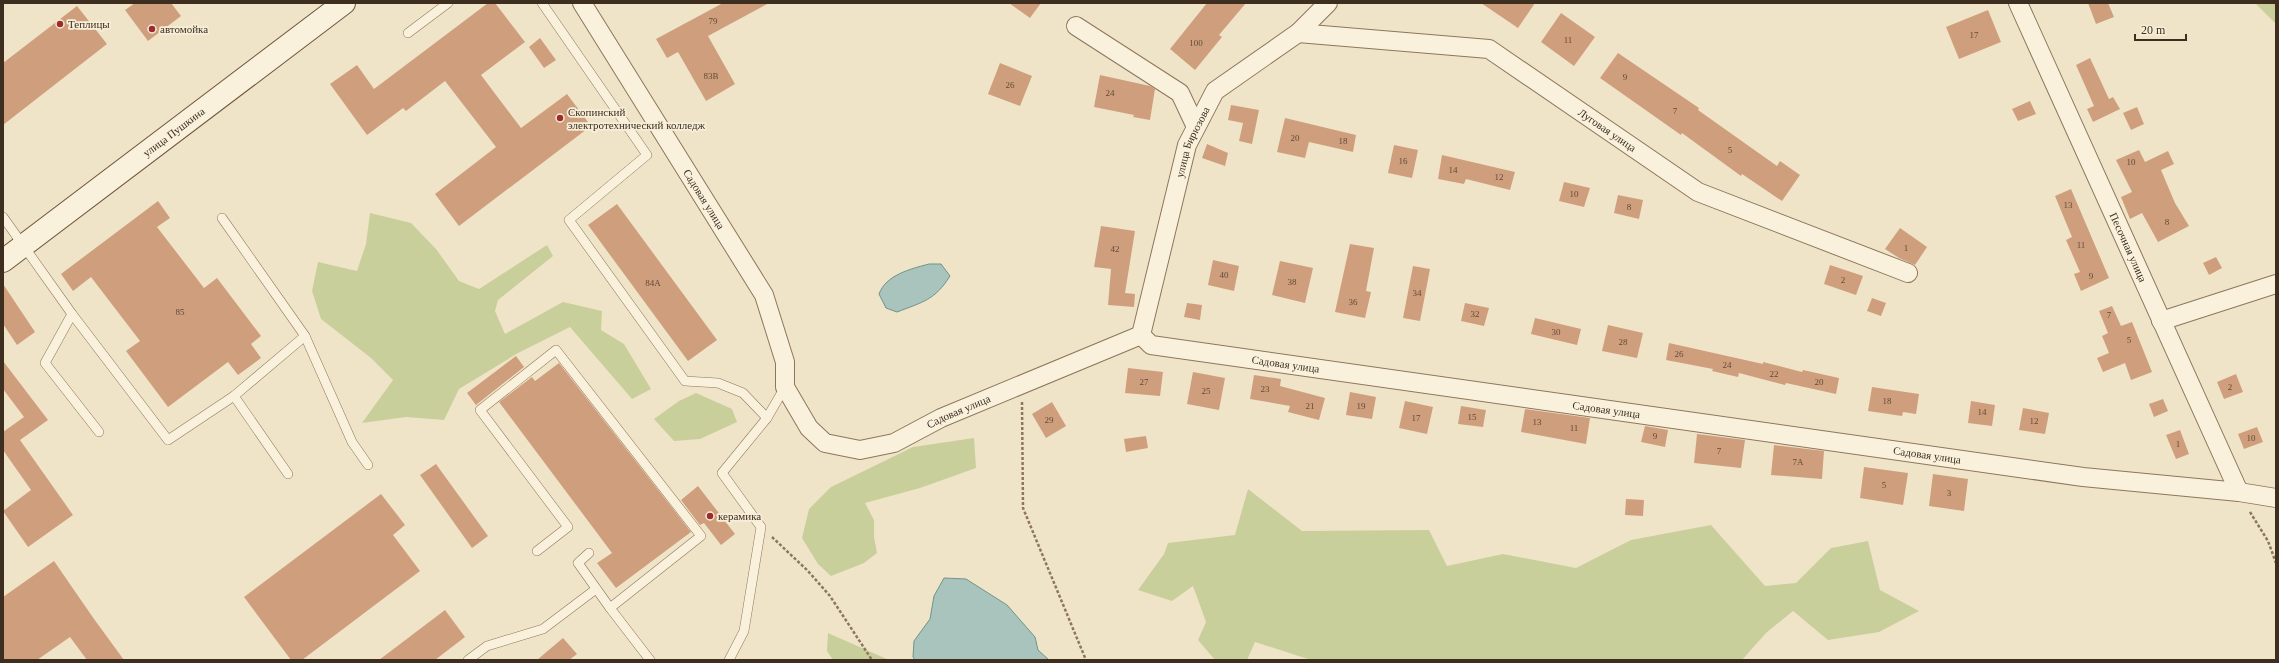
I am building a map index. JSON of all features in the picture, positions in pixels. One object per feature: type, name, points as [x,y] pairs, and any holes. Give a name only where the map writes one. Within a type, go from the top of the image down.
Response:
[{"type":"main road","name":"улица Пушкина","points":[[3,261],[344,3]]},
{"type":"street","name":"Садовая улица","points":[[582,3],[764,295],[785,362],[785,387],[808,428],[825,443],[860,450],[894,443],[940,418],[1141,335],[1151,345],[2083,477],[2239,492],[2276,498]]},
{"type":"street","name":"улица Бирюзова","points":[[1141,335],[1188,145],[1215,91],[1298,33],[1328,3]]},
{"type":"street","name":"Песочная улица","points":[[2018,3],[2239,492]]},
{"type":"street","points":[[1076,26],[1180,93],[1196,127]]},
{"type":"street","name":"Луговая улица","points":[[1298,33],[1489,49],[1698,192],[1908,273]]},
{"type":"street","points":[[2161,321],[2276,284]]},
{"type":"lane","points":[[408,33],[448,3]]},
{"type":"lane","points":[[542,3],[647,156],[568,220],[685,381],[718,383],[743,393],[767,418]]},
{"type":"lane","points":[[3,217],[72,314],[168,440],[234,396],[305,336]]},
{"type":"lane","points":[[222,218],[305,336],[352,442],[368,465]]},
{"type":"lane","points":[[72,314],[45,363],[99,432]]},
{"type":"lane","points":[[537,551],[568,527],[480,410],[556,350],[701,536],[610,608]]},
{"type":"lane","points":[[729,660],[744,631],[761,527],[722,473],[767,418],[785,387]]},
{"type":"lane","points":[[234,396],[288,474]]},
{"type":"lane","points":[[589,553],[578,563],[650,660]]},
{"type":"lane","points":[[468,660],[487,646],[543,629],[596,589]]},
{"type":"path","points":[[1022,384],[1023,508],[1086,660]]},
{"type":"path","points":[[2239,492],[2268,541],[2276,563]]},
{"type":"path","points":[[761,527],[808,571],[830,596],[872,660]]},
{"type":"green space","points":[[2256,4],[2276,4],[2276,24]]},
{"type":"green space","points":[[370,213],[411,223],[436,249],[459,281],[479,289],[547,245],[553,256],[498,300],[495,311],[505,334],[563,302],[602,311],[601,330],[624,344],[651,389],[632,399],[570,327],[518,353],[459,389],[444,420],[406,417],[362,423],[393,380],[371,358],[321,319],[312,291],[318,262],[357,271],[366,244]]},
{"type":"green space","points":[[696,393],[732,409],[737,422],[700,439],[674,441],[654,419],[679,401]]},
{"type":"green space","points":[[974,438],[976,468],[920,488],[865,503],[874,520],[874,537],[877,553],[864,563],[831,576],[818,564],[802,538],[809,509],[831,487],[913,447]]},
{"type":"green space","points":[[1248,489],[1302,531],[1429,530],[1447,566],[1503,554],[1576,568],[1631,540],[1711,525],[1765,586],[1796,583],[1831,548],[1868,541],[1880,590],[1919,611],[1879,632],[1828,640],[1793,611],[1766,633],[1742,660],[1311,660],[1255,642],[1247,660],[1215,660],[1198,640],[1206,622],[1193,586],[1172,601],[1138,590],[1164,554],[1168,543],[1235,535]]},
{"type":"green space","points":[[828,633],[889,660],[833,660],[827,651]]},
{"type":"water","points":[[929,264],[941,264],[950,276],[939,290],[921,303],[897,312],[886,308],[879,294],[882,287],[893,277],[914,268]]},
{"type":"water","points":[[944,578],[966,579],[1007,605],[1035,637],[1038,650],[1049,660],[915,660],[913,657],[914,641],[930,619],[934,596]]},
{"type":"building","name":"автомойка","points":[[135,3],[171,3],[181,16],[148,41],[125,10]]},
{"type":"building","name":"Скопинский электротехнический колледж","points":[[488,3],[495,3],[525,42],[481,75],[521,128],[567,94],[591,126],[459,226],[435,194],[496,147],[445,81],[406,111],[403,108],[367,135],[330,84],[357,65],[374,89]]},
{"type":"building","points":[[723,3],[769,3],[708,36],[735,84],[706,101],[678,52],[667,58],[656,39]]},
{"type":"building","points":[[1009,3],[1041,3],[1030,18]]},
{"type":"building","points":[[1207,3],[1246,3],[1219,35],[1222,37],[1195,70],[1170,49]]},
{"type":"building","points":[[1481,3],[1535,3],[1518,28]]},
{"type":"building","points":[[2088,3],[2108,3],[2114,17],[2096,24]]},
{"type":"building","points":[[77,6],[107,44],[3,125],[3,63]]},
{"type":"building","points":[[1988,10],[2001,42],[1959,59],[1946,27]]},
{"type":"building","points":[[1561,13],[1595,37],[1574,66],[1541,42]]},
{"type":"building","points":[[540,38],[556,60],[544,68],[529,47]]},
{"type":"building","points":[[1618,53],[1699,108],[1698,110],[1777,166],[1780,161],[1800,175],[1782,201],[1742,174],[1741,176],[1682,133],[1681,135],[1600,78]]},
{"type":"building","points":[[2090,58],[2109,99],[2113,97],[2120,109],[2093,122],[2087,109],[2094,106],[2076,65]]},
{"type":"building","points":[[1000,63],[1032,76],[1020,106],[988,94]]},
{"type":"building","points":[[1100,75],[1150,86],[1155,89],[1150,120],[1133,117],[1134,115],[1094,107]]},
{"type":"building","points":[[2030,101],[2036,114],[2018,121],[2012,109]]},
{"type":"building","points":[[1231,105],[1259,110],[1252,144],[1239,141],[1243,123],[1228,120]]},
{"type":"building","points":[[2137,107],[2144,124],[2131,130],[2123,113]]},
{"type":"building","points":[[1285,118],[1356,135],[1353,152],[1309,142],[1305,158],[1277,152]]},
{"type":"building","points":[[1207,144],[1228,153],[1225,166],[1202,158]]},
{"type":"building","points":[[1394,145],[1418,150],[1412,178],[1388,173]]},
{"type":"building","points":[[2139,150],[2145,162],[2168,151],[2174,164],[2161,170],[2175,203],[2189,226],[2158,242],[2142,213],[2130,219],[2121,197],[2132,192],[2116,160]]},
{"type":"building","points":[[1442,155],[1515,172],[1510,190],[1466,179],[1464,184],[1438,179]]},
{"type":"building","points":[[1564,182],[1590,188],[1584,207],[1559,201]]},
{"type":"building","points":[[2071,189],[2109,278],[2081,291],[2074,274],[2080,272],[2066,240],[2072,237],[2055,196]]},
{"type":"building","points":[[1618,195],[1643,200],[1639,219],[1614,213]]},
{"type":"building","points":[[158,201],[170,218],[157,227],[204,288],[217,278],[261,336],[251,344],[261,358],[238,375],[228,362],[168,407],[126,351],[140,341],[91,277],[73,291],[61,274]]},
{"type":"building","points":[[617,204],[717,340],[688,361],[588,225]]},
{"type":"building","points":[[1101,226],[1135,231],[1125,293],[1135,294],[1134,307],[1108,305],[1111,269],[1094,267]]},
{"type":"building","points":[[1900,228],[1927,247],[1915,265],[1899,258],[1885,249]]},
{"type":"building","points":[[1350,244],[1374,248],[1366,291],[1371,292],[1365,318],[1335,312]]},
{"type":"building","points":[[2216,257],[2222,268],[2209,275],[2203,263]]},
{"type":"building","points":[[1213,260],[1239,266],[1234,291],[1208,285]]},
{"type":"building","points":[[1280,261],[1313,268],[1305,303],[1272,295]]},
{"type":"building","points":[[1830,265],[1863,276],[1856,295],[1824,284]]},
{"type":"building","points":[[1413,266],[1430,269],[1420,321],[1403,318]]},
{"type":"building","points":[[3,284],[35,332],[17,345],[3,324]]},
{"type":"building","points":[[1872,298],[1886,303],[1881,316],[1867,311]]},
{"type":"building","points":[[1187,303],[1202,305],[1200,320],[1184,317]]},
{"type":"building","points":[[1465,303],[1489,308],[1484,326],[1461,321]]},
{"type":"building","points":[[2112,306],[2121,326],[2132,322],[2152,372],[2131,380],[2125,363],[2103,372],[2097,358],[2109,353],[2102,336],[2108,333],[2099,311]]},
{"type":"building","points":[[1535,318],[1581,329],[1577,345],[1531,334]]},
{"type":"building","points":[[1608,325],[1643,333],[1637,358],[1602,351]]},
{"type":"building","points":[[1669,343],[1763,364],[1763,362],[1802,372],[1803,370],[1839,378],[1836,394],[1786,383],[1785,385],[1739,373],[1738,377],[1712,371],[1713,369],[1666,360]]},
{"type":"building","points":[[516,356],[524,367],[476,405],[467,393]]},
{"type":"building","points":[[3,361],[48,420],[20,440],[73,515],[28,547],[3,511],[31,490],[3,450],[3,432],[24,417],[3,389]]},
{"type":"building","points":[[559,363],[691,532],[616,588],[597,563],[612,553],[499,402],[532,377],[535,381]]},
{"type":"building","points":[[1128,368],[1163,372],[1160,396],[1125,393]]},
{"type":"building","points":[[1193,372],[1225,378],[1219,410],[1187,404]]},
{"type":"building","points":[[2236,374],[2243,392],[2224,399],[2217,382]]},
{"type":"building","points":[[1254,375],[1281,379],[1280,386],[1325,398],[1319,420],[1288,412],[1290,406],[1250,399]]},
{"type":"building","points":[[1872,387],[1919,394],[1916,414],[1903,412],[1902,416],[1868,411]]},
{"type":"building","points":[[1350,392],[1376,397],[1372,419],[1346,415]]},
{"type":"building","points":[[2163,399],[2168,411],[2154,417],[2149,404]]},
{"type":"building","points":[[1405,401],[1433,407],[1427,434],[1399,428]]},
{"type":"building","points":[[1971,401],[1995,405],[1992,426],[1968,423]]},
{"type":"building","points":[[1052,402],[1066,426],[1046,438],[1032,414]]},
{"type":"building","points":[[1461,406],[1486,410],[1483,427],[1458,424]]},
{"type":"building","points":[[2023,408],[2049,413],[2045,434],[2019,430]]},
{"type":"building","points":[[1525,409],[1590,418],[1586,444],[1521,432]]},
{"type":"building","points":[[1645,426],[1668,430],[1665,447],[1641,442]]},
{"type":"building","points":[[2257,427],[2263,442],[2244,449],[2238,434]]},
{"type":"building","points":[[2180,430],[2189,454],[2176,459],[2166,435]]},
{"type":"building","points":[[1697,434],[1745,440],[1741,468],[1694,463]]},
{"type":"building","points":[[1146,436],[1148,448],[1126,452],[1124,439]]},
{"type":"building","points":[[1774,445],[1824,451],[1822,479],[1771,475]]},
{"type":"building","points":[[436,464],[488,536],[472,548],[420,475]]},
{"type":"building","points":[[1864,467],[1908,473],[1903,505],[1860,498]]},
{"type":"building","points":[[1933,474],[1968,479],[1964,511],[1929,506]]},
{"type":"building","name":"керамика","points":[[698,486],[735,534],[721,545],[704,523],[700,525],[681,500]]},
{"type":"building","points":[[381,494],[405,525],[393,535],[420,571],[302,660],[291,660],[244,597]]},
{"type":"building","points":[[1626,499],[1644,500],[1643,516],[1625,515]]},
{"type":"building","points":[[54,561],[124,660],[87,660],[70,637],[37,660],[3,660],[3,597]]},
{"type":"building","points":[[445,610],[465,637],[435,660],[379,660]]},
{"type":"building","points":[[563,638],[577,654],[569,660],[537,660]]},
{"type":"place","name":"Теплицы","points":[[60,24]]},
{"type":"place","name":"автомойка","points":[[152,29]]},
{"type":"place","name":"Скопинский электротехнический колледж","points":[[560,118]]},
{"type":"place","name":"керамика","points":[[710,516]]}]
